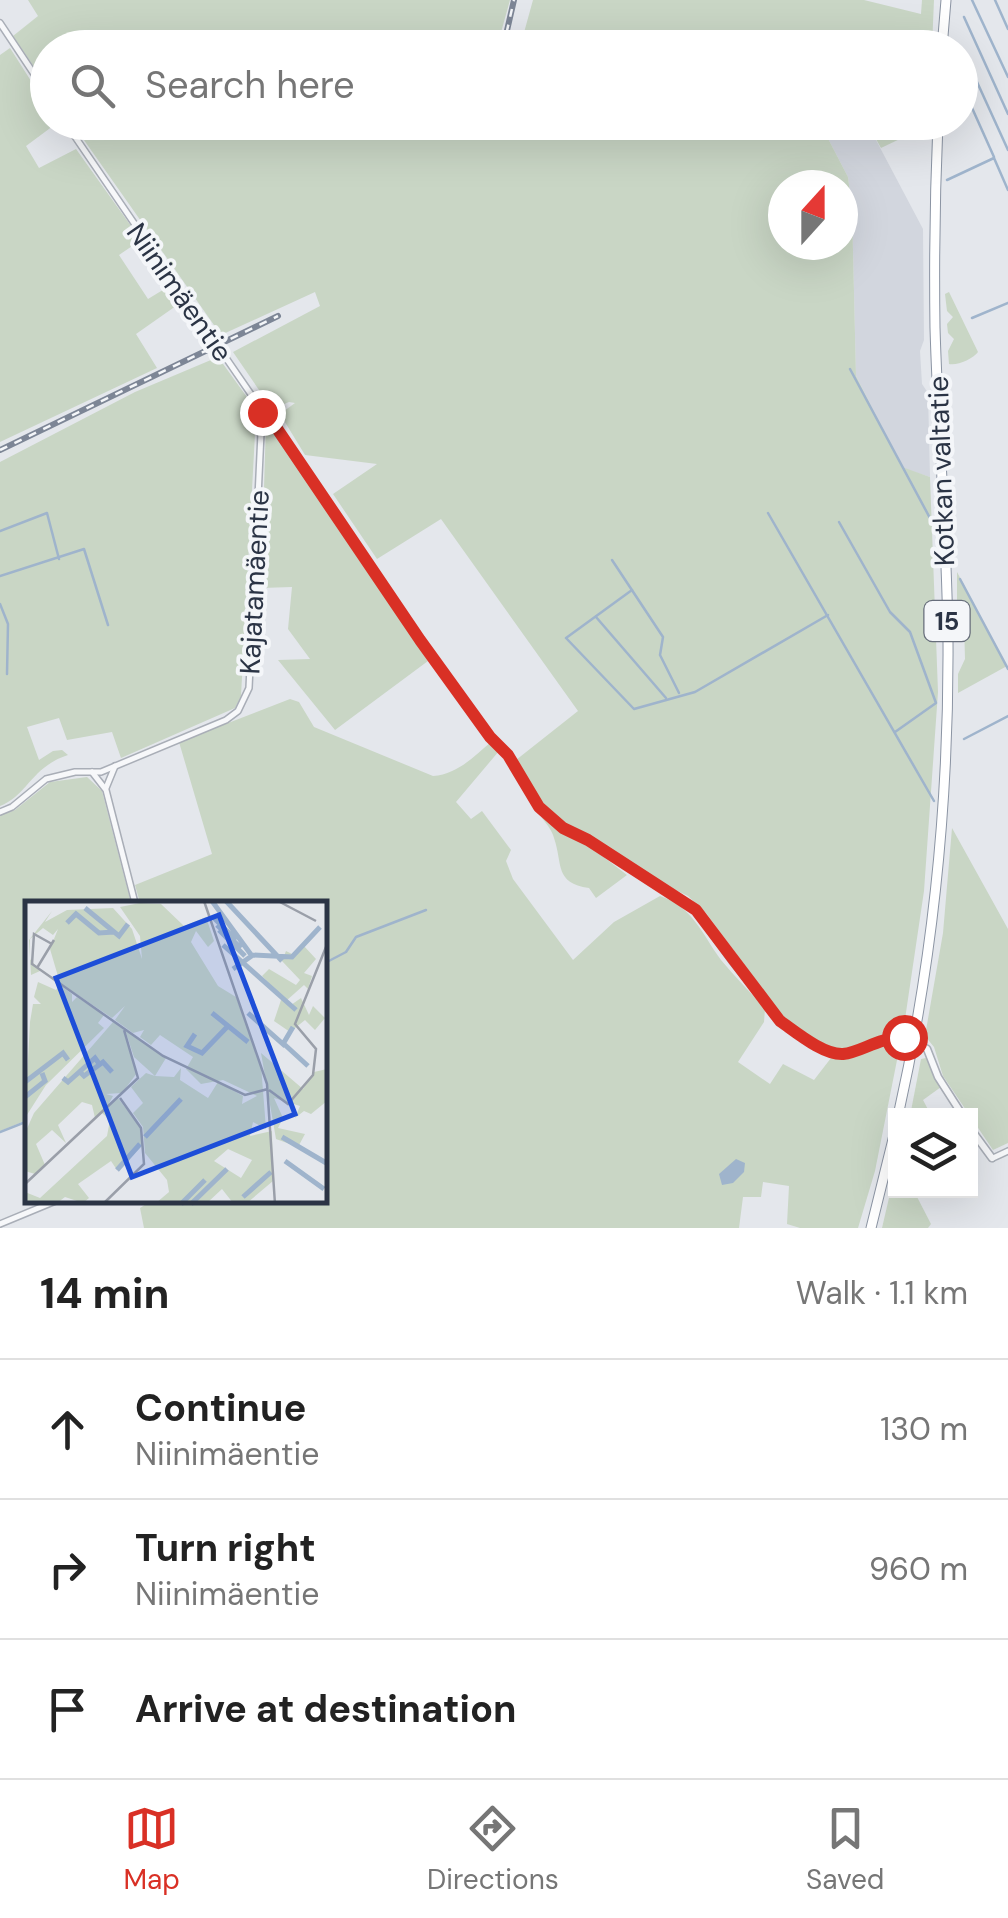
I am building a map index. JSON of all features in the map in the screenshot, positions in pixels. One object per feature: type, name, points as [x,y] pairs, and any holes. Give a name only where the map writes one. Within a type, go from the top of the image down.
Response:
[{"type":"highway","points":[[944,30],[946,0]]},
{"type":"highway","name":"Kotkan valtatie","points":[[900,1108],[914,1040],[936,880],[947,728],[948,640],[935,327],[938,140]]},
{"type":"highway","points":[[871,1228],[888,1159]]},
{"type":"street","points":[[0,23],[30,67]]},
{"type":"street","name":"Niinimäentie","points":[[77,140],[420,640],[490,737],[508,755],[548,818],[696,910],[780,1021],[799,1034],[832,1052],[845,1054],[883,1038],[914,1040]]},
{"type":"street","name":"Kajatamäentie","points":[[0,812],[46,779],[67,773],[101,772],[226,720],[238,711],[249,688],[262,412]]},
{"type":"street","points":[[106,790],[117,764]]},
{"type":"street","points":[[92,772],[106,790],[134,901]]},
{"type":"street","points":[[914,1040],[927,1049],[958,1108]]},
{"type":"street","points":[[978,1139],[992,1158],[1008,1151]]},
{"type":"street","points":[[0,1224],[51,1203]]},
{"type":"shaded area","points":[[829,140],[876,140],[923,229],[924,340],[920,351],[922,384],[928,393],[930,477],[902,468],[856,376],[853,260],[858,260],[858,170],[844,170]]},
{"type":"green space","points":[[28,0],[510,0],[502,30],[30,30],[30,61],[13,36],[38,16]]},
{"type":"green space","points":[[533,0],[864,0],[921,14],[922,0],[934,0],[933,30],[525,30]]},
{"type":"green space","points":[[10,48],[30,79],[30,140],[34,140],[26,146],[39,168],[76,149],[141,240],[119,255],[148,299],[171,285],[183,301],[136,334],[157,368],[0,442],[0,55]]},
{"type":"green space","points":[[84,140],[829,140],[844,170],[768,170],[768,260],[853,260],[856,376],[902,467],[930,477],[938,692],[924,891],[904,1026],[846,1050],[830,1048],[813,1039],[783,1017],[706,913],[688,896],[645,875],[559,821],[543,806],[516,760],[578,711],[441,519],[377,559],[333,494],[377,464],[305,455],[280,414],[295,403],[272,409],[233,352],[320,306],[315,292],[221,335]]},
{"type":"green space","points":[[877,140],[898,140],[881,148]]},
{"type":"green space","points":[[949,292],[978,352],[952,364],[948,351],[954,339],[947,324],[953,317],[947,311],[945,294]]},
{"type":"green space","points":[[218,357],[256,415],[241,696],[235,708],[121,758],[112,732],[67,740],[59,718],[27,727],[39,760],[53,751],[62,750],[68,755],[46,766],[0,806],[0,462],[135,392]]},
{"type":"green space","points":[[266,422],[271,424],[428,661],[335,730],[278,660],[310,659],[288,629],[292,587],[261,588]]},
{"type":"green space","points":[[957,572],[1007,666],[958,693],[958,674],[965,659],[964,623],[957,611]]},
{"type":"green space","points":[[290,699],[299,702],[314,727],[433,776],[458,768],[491,742],[499,751],[456,802],[471,819],[482,811],[511,850],[506,861],[513,879],[573,960],[614,922],[660,896],[689,914],[721,960],[765,1009],[764,1022],[738,1062],[770,1084],[783,1064],[814,1080],[831,1058],[883,1044],[900,1045],[875,1171],[858,1228],[800,1228],[787,1224],[789,1186],[763,1182],[761,1197],[743,1197],[739,1228],[144,1228],[140,1208],[148,1203],[328,1203],[328,901],[139,901],[135,885],[212,854],[179,742]]},
{"type":"green space","points":[[87,777],[102,791],[130,901],[25,901],[25,1121],[0,1131],[0,815],[15,810],[50,782]]},
{"type":"green space","points":[[541,817],[584,842],[627,875],[596,898],[589,888],[570,882],[562,871],[552,832]]},
{"type":"green space","points":[[952,828],[1008,929],[1008,1143],[993,1150],[978,1128],[978,1108],[965,1108],[943,1076],[934,1047],[925,1036],[943,933]]},
{"type":"green space","points":[[926,1058],[941,1087],[923,1100],[927,1108],[912,1108],[921,1059]]},
{"type":"green space","points":[[889,1198],[918,1198],[931,1224],[928,1228],[882,1228]]},
{"type":"water","points":[[736,1159],[745,1163],[744,1172],[733,1183],[722,1185],[719,1174]]},
{"type":"waterway","points":[[972,0],[1008,77]]},
{"type":"waterway","points":[[995,0],[1008,29]]},
{"type":"waterway","points":[[964,17],[970,30]]},
{"type":"waterway","points":[[978,48],[1008,114]]},
{"type":"waterway","points":[[978,84],[1008,150]]},
{"type":"waterway","points":[[978,121],[994,157]]},
{"type":"waterway","points":[[947,180],[994,158],[1008,190]]},
{"type":"waterway","points":[[972,318],[1008,303]]},
{"type":"waterway","points":[[850,369],[931,520]]},
{"type":"waterway","points":[[0,531],[47,513],[59,559]]},
{"type":"waterway","points":[[768,513],[934,801]]},
{"type":"waterway","points":[[839,522],[890,612],[910,632],[936,703],[895,732]]},
{"type":"waterway","points":[[0,576],[84,549],[108,625]]},
{"type":"waterway","points":[[612,560],[663,637],[660,655],[679,693]]},
{"type":"waterway","points":[[960,579],[1008,669]]},
{"type":"waterway","points":[[632,590],[566,638],[634,709],[695,692],[828,615]]},
{"type":"waterway","points":[[0,604],[8,624],[7,674]]},
{"type":"waterway","points":[[596,617],[666,698]]},
{"type":"waterway","points":[[964,739],[1008,716]]},
{"type":"waterway","points":[[328,961],[346,952],[356,937],[426,910]]},
{"type":"waterway","points":[[0,1132],[25,1122]]},
{"type":"railway","points":[[507,30],[514,0]]},
{"type":"railway","points":[[0,450],[278,316]]},
{"type":"route","points":[[262,412],[420,640],[490,737],[508,755],[548,818],[696,910],[780,1021],[799,1034],[832,1052],[845,1054],[883,1038],[904,1037]]}]
